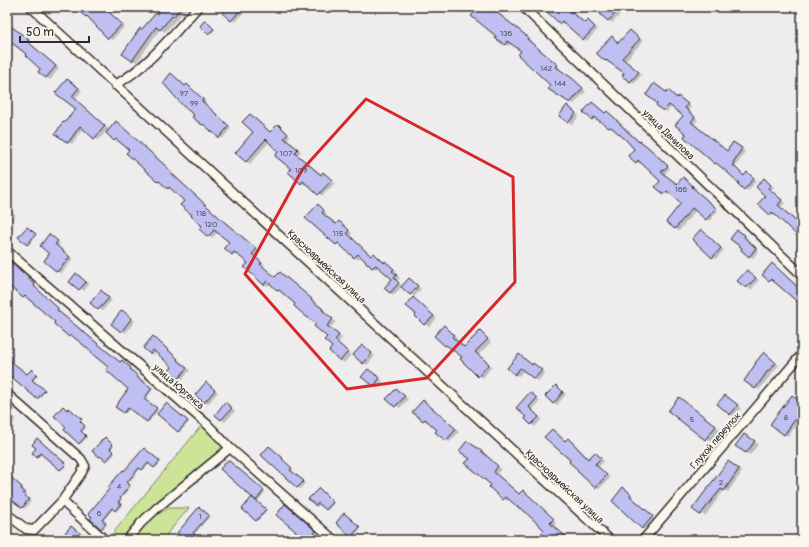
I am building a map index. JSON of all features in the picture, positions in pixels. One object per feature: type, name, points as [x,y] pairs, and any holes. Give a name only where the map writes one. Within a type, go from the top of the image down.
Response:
[{"type":"street","name":"Красноармейская улица","points":[[31,7],[610,540]]},
{"type":"street","points":[[115,85],[127,78],[150,58],[198,7]]},
{"type":"street","name":"улица Данилова","points":[[525,8],[802,275]]},
{"type":"street","name":"улица Юргенса","points":[[7,251],[208,425],[230,448],[334,540]]},
{"type":"street","name":"Глухой переулок","points":[[642,540],[802,354]]},
{"type":"street","points":[[7,394],[81,459],[85,466],[62,501],[34,530],[26,529],[7,514]]},
{"type":"street","points":[[127,540],[133,531],[158,507],[230,448]]},
{"type":"street","points":[[62,501],[105,540]]},
{"type":"highlighted area","points":[[366,99],[513,177],[515,282],[427,378],[347,389],[245,274],[302,170]]},
{"type":"green space","points":[[202,425],[226,446],[132,526],[124,540],[109,540],[108,539]]},
{"type":"green space","points":[[169,508],[189,508],[162,540],[132,540],[143,525]]},
{"type":"building","points":[[73,7],[112,7],[108,11],[122,24],[108,39],[87,16],[86,17]]},
{"type":"building","points":[[163,7],[182,7],[160,30],[156,27],[132,61],[122,54],[140,28],[142,29]]},
{"type":"building","points":[[227,7],[243,7],[231,21],[222,13]]},
{"type":"building","points":[[466,7],[490,7],[528,37],[527,39],[558,65],[556,67],[583,88],[570,103],[548,89],[550,85],[518,55],[521,51],[507,41],[505,45],[495,38],[496,36],[471,16],[474,13]]},
{"type":"building","points":[[542,7],[575,7],[571,12],[585,23],[588,20],[595,27],[583,40],[562,21],[560,24]]},
{"type":"building","points":[[606,7],[611,7],[617,12],[608,21],[600,14]]},
{"type":"building","points":[[205,20],[214,29],[208,34],[200,26]]},
{"type":"building","points":[[7,23],[29,40],[27,41],[56,66],[46,78],[38,72],[40,69],[25,55],[26,54],[7,39]]},
{"type":"building","points":[[630,30],[640,39],[622,58],[639,72],[630,82],[622,76],[624,73],[606,60],[605,61],[596,53],[612,36],[618,43]]},
{"type":"building","points":[[171,73],[185,86],[187,84],[203,99],[202,101],[229,126],[219,138],[203,124],[202,125],[192,117],[194,115],[184,107],[163,83]]},
{"type":"building","points":[[67,79],[79,88],[72,96],[105,126],[94,139],[80,126],[68,143],[55,134],[63,122],[64,123],[76,109],[55,93]]},
{"type":"building","points":[[654,83],[666,92],[668,90],[677,98],[678,96],[688,104],[685,108],[695,117],[691,122],[727,151],[733,142],[742,148],[733,165],[744,176],[747,172],[754,178],[744,190],[727,172],[716,163],[715,164],[684,137],[686,134],[675,125],[683,116],[669,105],[663,111],[656,105],[657,103],[646,95]]},
{"type":"building","points":[[592,102],[605,113],[607,111],[639,142],[640,141],[648,147],[668,166],[661,172],[677,184],[683,177],[716,208],[706,220],[692,208],[675,229],[666,222],[681,203],[667,191],[664,194],[655,187],[660,181],[638,160],[636,163],[628,156],[634,149],[626,140],[611,127],[609,128],[594,117],[592,120],[583,112]]},
{"type":"building","points":[[567,105],[576,113],[568,123],[559,116]]},
{"type":"building","points":[[250,114],[270,132],[278,124],[288,134],[284,138],[298,149],[295,153],[321,175],[323,172],[332,180],[318,195],[303,181],[301,184],[288,172],[291,169],[275,156],[278,152],[266,139],[246,162],[235,153],[253,132],[242,122]]},
{"type":"building","points":[[116,121],[222,220],[257,249],[252,254],[262,263],[260,264],[275,277],[280,272],[333,319],[327,326],[339,335],[335,340],[348,352],[340,361],[329,351],[332,347],[324,340],[327,337],[314,326],[316,324],[294,306],[295,304],[279,290],[278,291],[267,281],[264,285],[244,267],[248,263],[234,252],[232,255],[224,248],[229,242],[214,230],[208,237],[199,229],[202,226],[180,205],[184,201],[169,187],[168,189],[159,181],[158,182],[126,153],[129,150],[116,139],[114,141],[106,133]]},
{"type":"building","points":[[764,178],[771,185],[768,188],[782,200],[778,205],[802,227],[802,240],[772,212],[770,215],[758,204],[765,196],[756,187]]},
{"type":"building","points":[[318,204],[324,210],[322,213],[336,224],[339,221],[349,230],[347,233],[371,256],[374,253],[384,263],[385,261],[394,269],[392,271],[397,275],[394,278],[399,283],[390,293],[384,288],[392,279],[376,265],[372,268],[358,254],[354,258],[338,243],[336,245],[305,218]]},
{"type":"building","points":[[27,227],[36,234],[27,245],[18,237]]},
{"type":"building","points":[[701,229],[721,248],[712,258],[692,239]]},
{"type":"building","points":[[737,230],[745,235],[744,237],[756,248],[749,257],[741,250],[742,248],[730,239]]},
{"type":"building","points":[[49,234],[58,241],[55,244],[70,257],[57,272],[44,261],[49,254],[40,246]]},
{"type":"building","points":[[7,259],[58,308],[57,310],[120,362],[122,360],[131,368],[130,369],[138,376],[137,377],[152,388],[144,399],[157,408],[147,422],[128,408],[124,413],[115,407],[128,389],[106,370],[108,367],[71,335],[69,337],[54,324],[55,322],[25,296],[23,298],[7,284]]},
{"type":"building","points":[[772,263],[802,291],[802,306],[771,279],[769,281],[762,275]]},
{"type":"building","points":[[747,270],[756,278],[746,288],[737,281]]},
{"type":"building","points":[[76,273],[86,282],[79,290],[69,282]]},
{"type":"building","points":[[409,278],[418,286],[410,295],[401,287]]},
{"type":"building","points":[[101,290],[109,298],[98,310],[90,303]]},
{"type":"building","points":[[413,297],[434,316],[424,325],[415,316],[416,314],[406,306]]},
{"type":"building","points":[[122,310],[132,318],[121,332],[111,324]]},
{"type":"building","points":[[444,325],[454,335],[452,337],[464,347],[480,331],[488,339],[475,352],[489,364],[478,377],[460,359],[462,357],[446,345],[445,346],[434,336]]},
{"type":"building","points":[[153,336],[187,368],[179,378],[169,371],[172,367],[153,350],[150,354],[143,348]]},
{"type":"building","points":[[362,345],[372,353],[363,364],[353,355]]},
{"type":"building","points":[[764,352],[776,363],[767,372],[755,389],[744,381]]},
{"type":"building","points":[[519,354],[532,365],[533,363],[542,370],[534,379],[520,368],[515,375],[507,368]]},
{"type":"building","points":[[7,358],[27,374],[32,369],[37,374],[32,380],[45,390],[37,399],[7,373]]},
{"type":"building","points":[[368,369],[380,378],[374,386],[361,377]]},
{"type":"building","points":[[206,382],[215,390],[204,403],[195,395]]},
{"type":"building","points":[[556,385],[563,392],[553,404],[545,396]]},
{"type":"building","points":[[396,389],[405,396],[395,407],[386,399]]},
{"type":"building","points":[[530,392],[537,398],[529,407],[539,417],[531,425],[525,419],[526,417],[516,408]]},
{"type":"building","points":[[725,395],[738,405],[730,415],[717,404]]},
{"type":"building","points":[[792,395],[802,402],[802,410],[784,435],[770,424]]},
{"type":"building","points":[[679,397],[716,426],[705,440],[668,411]]},
{"type":"building","points":[[423,400],[456,429],[446,441],[435,432],[437,430],[425,419],[423,421],[412,412]]},
{"type":"building","points":[[225,402],[232,408],[221,420],[215,415]]},
{"type":"building","points":[[166,403],[188,421],[178,432],[157,414]]},
{"type":"building","points":[[63,406],[67,410],[69,408],[82,419],[80,421],[85,426],[81,431],[86,436],[79,444],[64,430],[66,427],[54,416]]},
{"type":"building","points":[[552,429],[565,441],[568,438],[588,459],[595,452],[601,458],[595,464],[607,475],[595,488],[577,471],[578,470],[569,462],[570,460],[544,437]]},
{"type":"building","points":[[744,434],[755,441],[746,453],[735,446]]},
{"type":"building","points":[[105,437],[113,445],[110,449],[114,452],[106,461],[92,451]]},
{"type":"building","points":[[37,438],[66,464],[60,470],[40,453],[37,457],[32,453],[36,448],[32,445]]},
{"type":"building","points":[[467,441],[479,449],[498,466],[494,472],[519,494],[523,490],[554,519],[550,523],[570,540],[535,540],[544,530],[521,508],[520,509],[506,497],[503,500],[489,487],[491,485],[465,463],[470,459],[459,451]]},
{"type":"building","points":[[269,446],[292,468],[290,470],[304,481],[297,488],[261,455]]},
{"type":"building","points":[[144,448],[160,461],[154,468],[148,463],[142,470],[139,468],[127,482],[130,485],[118,502],[121,504],[115,511],[112,508],[102,520],[106,523],[101,529],[90,519],[92,517],[88,514],[110,488],[108,487]]},
{"type":"building","points":[[228,460],[264,490],[256,501],[220,469]]},
{"type":"building","points":[[728,461],[739,469],[724,491],[721,489],[700,515],[692,509]]},
{"type":"building","points":[[7,474],[22,487],[21,489],[25,492],[23,494],[29,499],[22,508],[7,496]]},
{"type":"building","points":[[623,487],[631,494],[630,496],[653,516],[642,529],[612,501]]},
{"type":"building","points":[[319,488],[333,502],[326,510],[318,503],[316,506],[308,499]]},
{"type":"building","points":[[252,497],[266,509],[256,521],[242,509]]},
{"type":"building","points":[[285,504],[316,531],[311,538],[308,536],[305,539],[276,515]]},
{"type":"building","points":[[199,507],[209,515],[193,533],[195,535],[190,540],[186,540],[177,533]]},
{"type":"building","points":[[344,513],[360,527],[351,537],[336,523]]},
{"type":"building","points":[[71,526],[88,540],[65,540],[69,536],[65,533]]}]
